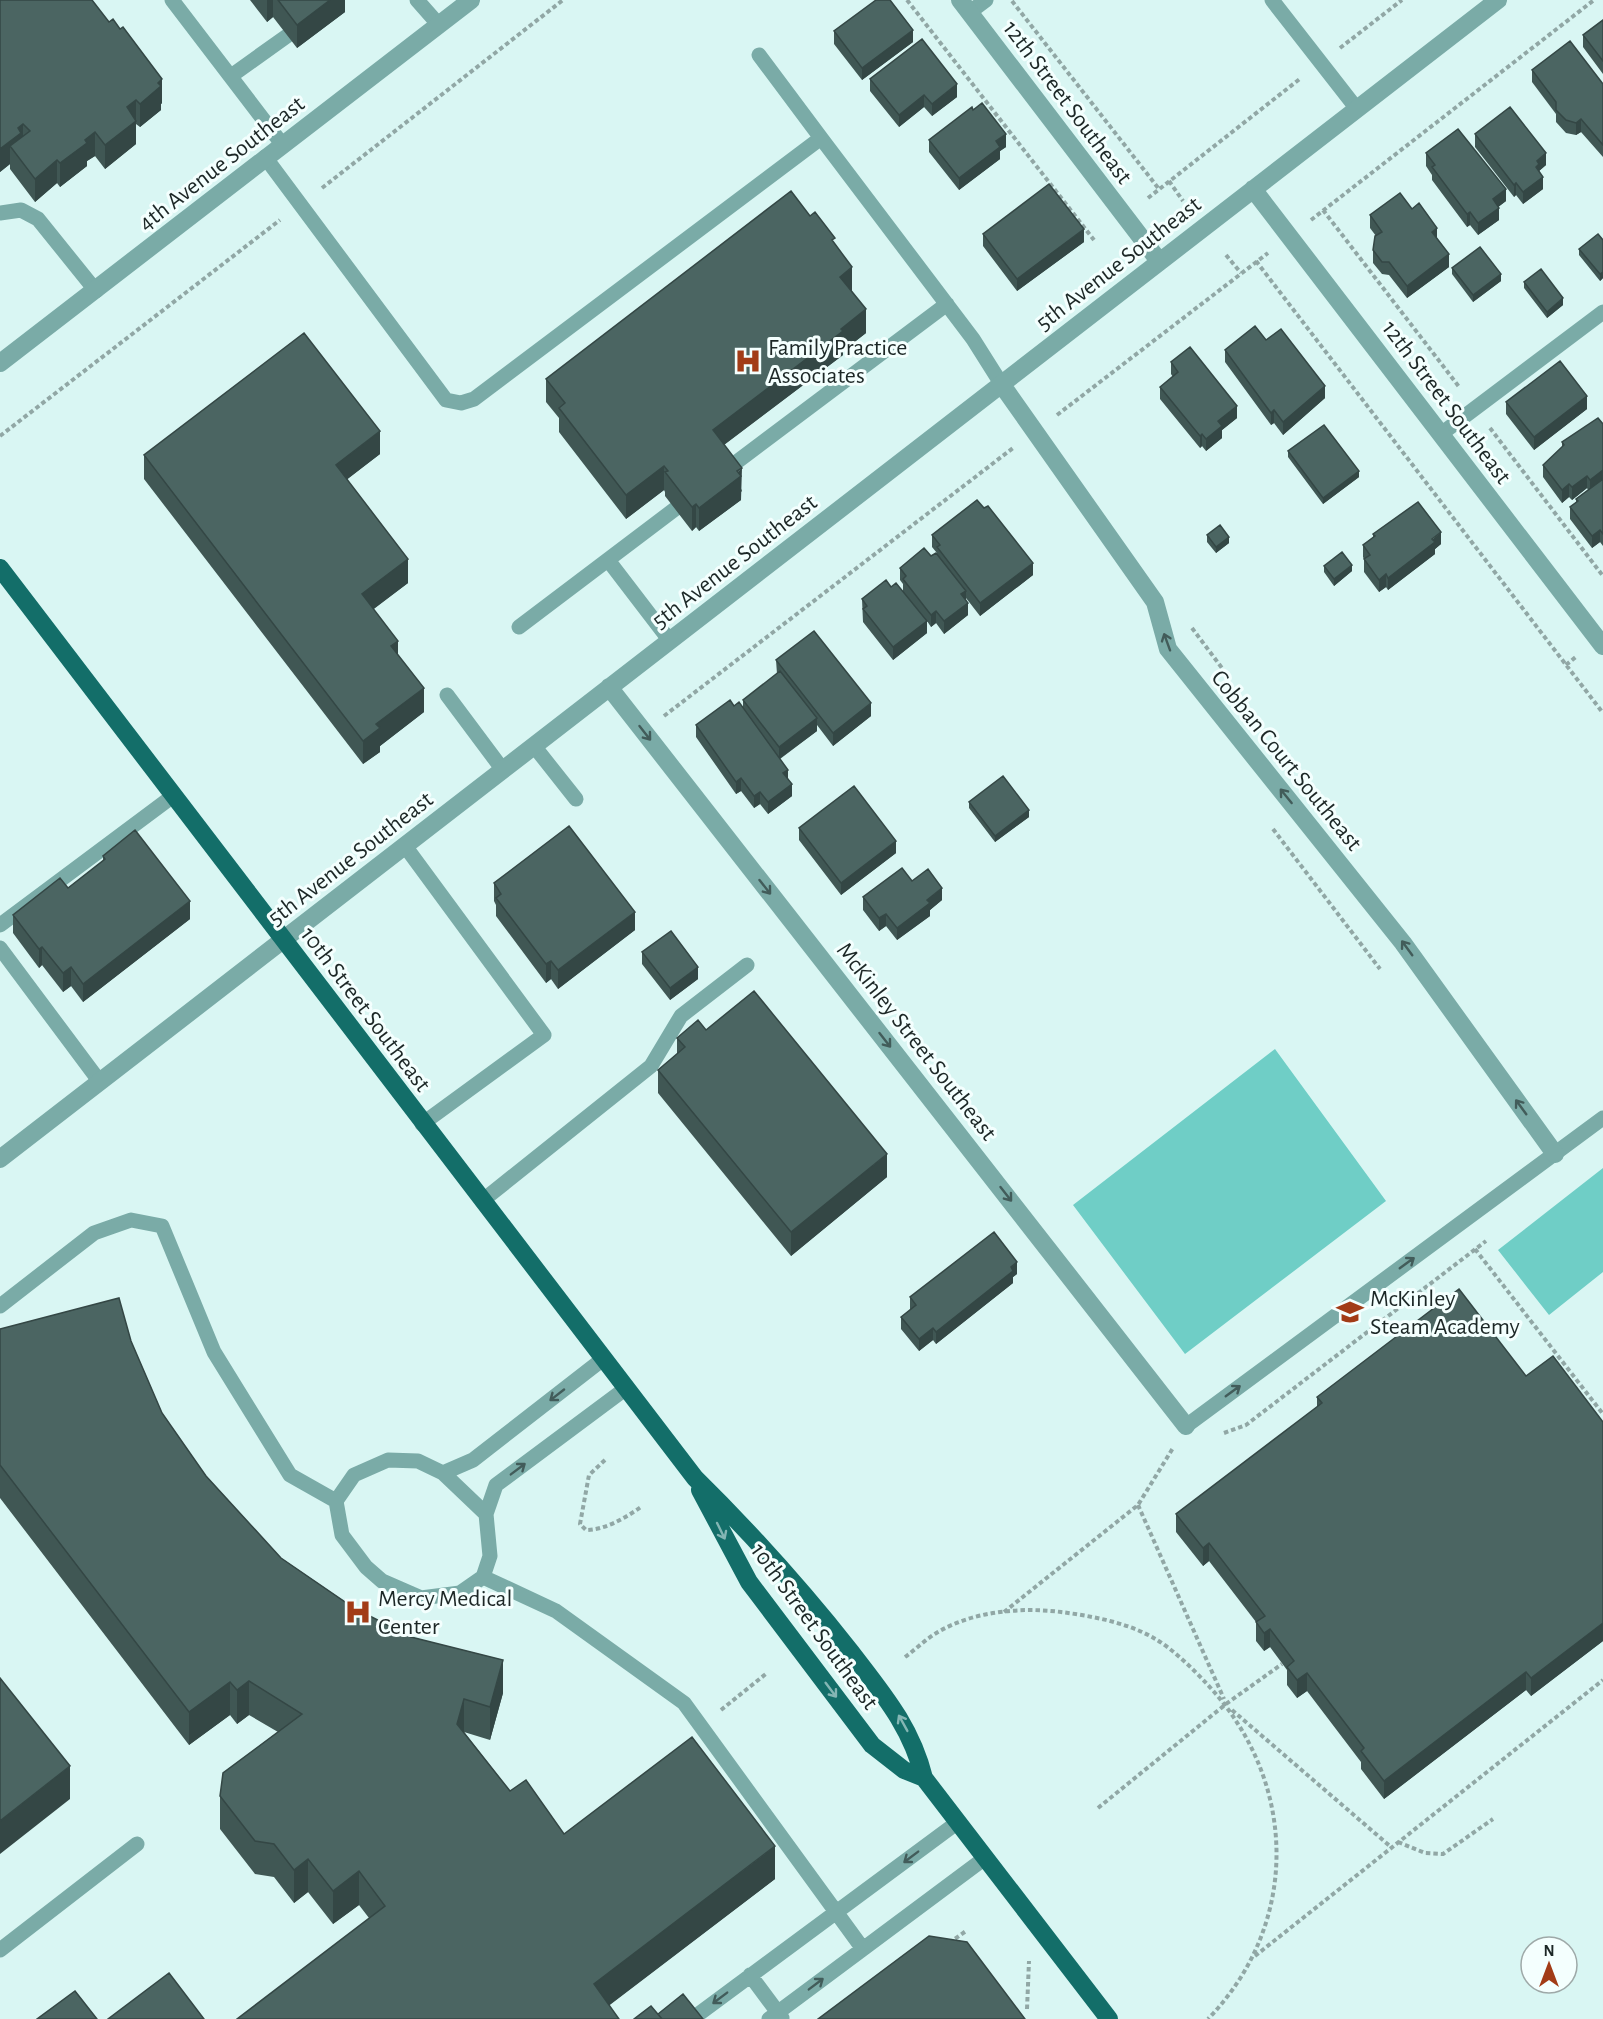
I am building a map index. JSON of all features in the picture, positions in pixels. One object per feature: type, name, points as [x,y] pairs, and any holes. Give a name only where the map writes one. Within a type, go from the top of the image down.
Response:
[{"type":"main road","name":"10th Street Southeast","points":[[0,568],[625,1389],[695,1478],[775,1559],[901,1718],[911,1738],[924,1778],[1109,2019]]},
{"type":"main road","name":"10th Street Southeast","points":[[695,1478],[731,1553],[749,1582],[872,1745],[904,1770],[924,1778]]},
{"type":"street","name":"4th Avenue Southeast","points":[[0,363],[471,0]]},
{"type":"street","name":"5th Avenue Southeast","points":[[0,1160],[1498,0]]},
{"type":"street","name":"12th Street Southeast","points":[[965,6],[1159,261]]},
{"type":"street","name":"12th Street Southeast","points":[[1253,189],[1603,646]]},
{"type":"street","name":"Cobban Court Southeast","points":[[1002,385],[1155,602],[1168,649],[1403,943],[1555,1154]]},
{"type":"street","name":"McKinley Street Southeast","points":[[609,687],[1186,1426]]},
{"type":"lane","points":[[172,0],[282,144]]},
{"type":"lane","points":[[417,0],[439,25]]},
{"type":"lane","points":[[965,6],[986,0]]},
{"type":"lane","points":[[1272,0],[1357,109]]},
{"type":"lane","points":[[231,76],[287,36]]},
{"type":"lane","points":[[759,55],[947,303],[1002,385]]},
{"type":"lane","points":[[265,157],[446,400],[461,403],[474,399],[821,138]]},
{"type":"lane","points":[[0,213],[21,210],[38,219],[96,291]]},
{"type":"lane","points":[[726,470],[947,303]]},
{"type":"lane","points":[[1441,434],[1603,312]]},
{"type":"lane","points":[[519,627],[675,509]]},
{"type":"lane","points":[[608,560],[669,641]]},
{"type":"lane","points":[[447,695],[503,770]]},
{"type":"lane","points":[[534,746],[576,798]]},
{"type":"lane","points":[[0,925],[173,796]]},
{"type":"lane","points":[[405,846],[544,1035],[422,1124]]},
{"type":"lane","points":[[0,948],[100,1082]]},
{"type":"lane","points":[[482,1202],[651,1066],[681,1016],[747,964]]},
{"type":"lane","points":[[1186,1426],[1603,1118]]},
{"type":"lane","points":[[0,1306],[94,1233],[131,1220],[162,1226],[214,1352],[290,1474],[336,1501]]},
{"type":"lane","points":[[443,1473],[473,1460],[603,1359]]},
{"type":"lane","points":[[486,1514],[443,1473],[418,1461],[388,1460],[354,1474],[336,1501],[342,1535],[366,1567],[382,1581],[421,1598],[460,1593],[483,1577],[490,1556],[486,1514],[496,1485],[625,1389]]},
{"type":"lane","points":[[483,1577],[556,1611],[684,1703],[863,1949]]},
{"type":"lane","points":[[696,2016],[958,1822]]},
{"type":"lane","points":[[0,1950],[137,1844]]},
{"type":"lane","points":[[750,1975],[776,2017],[985,1858]]},
{"type":"path","points":[[907,0],[1094,240]]},
{"type":"path","points":[[1012,0],[1159,189]]},
{"type":"path","points":[[1148,198],[1402,0]]},
{"type":"path","points":[[1311,220],[1594,0]]},
{"type":"path","points":[[1168,181],[1183,201]]},
{"type":"path","points":[[663,717],[1268,252]]},
{"type":"path","points":[[1226,255],[1241,273]]},
{"type":"path","points":[[1257,261],[1603,713]]},
{"type":"path","points":[[1190,626],[1226,673]]},
{"type":"path","points":[[1566,665],[1579,655]]},
{"type":"path","points":[[1458,1226],[1603,1414]]},
{"type":"path","points":[[1220,1434],[1246,1425],[1493,1235]]},
{"type":"path","points":[[1003,1612],[1138,1505],[1186,1426]]},
{"type":"path","points":[[605,1460],[589,1475],[580,1524],[586,1530],[594,1530],[625,1518],[641,1507]]},
{"type":"path","points":[[1138,1505],[1226,1704],[1243,1728],[1263,1769],[1277,1830],[1274,1893],[1255,1956]]},
{"type":"path","points":[[905,1657],[939,1632],[988,1613],[1038,1609],[1096,1617],[1152,1637],[1193,1669],[1226,1704],[1391,1847]]},
{"type":"path","points":[[1098,1808],[1226,1704],[1282,1664]]},
{"type":"path","points":[[1208,2019],[1255,1956],[1603,1680]]},
{"type":"path","points":[[1397,1842],[1425,1853],[1443,1854],[1492,1819]]},
{"type":"path","points":[[947,1944],[966,1931]]},
{"type":"shaded area","points":[[1275,1049],[1386,1201],[1185,1354],[1073,1205]]},
{"type":"shaded area","points":[[1603,1168],[1603,1272],[1549,1315],[1498,1250]]},
{"type":"building","points":[[0,0],[92,0],[109,22],[113,19],[120,29],[123,27],[162,79],[158,83],[161,86],[140,104],[136,100],[127,107],[136,121],[105,145],[95,132],[85,140],[87,143],[60,163],[57,160],[35,179],[10,146],[30,131],[23,124],[18,128],[21,133],[0,149]]},
{"type":"building","points":[[278,0],[330,0],[297,25]]},
{"type":"building","points":[[876,0],[890,0],[913,30],[862,68],[834,31]]},
{"type":"building","points":[[1603,20],[1603,61],[1583,35]]},
{"type":"building","points":[[922,39],[957,84],[932,104],[924,95],[899,115],[870,79]]},
{"type":"building","points":[[1570,41],[1603,84],[1603,145],[1581,119],[1576,123],[1566,120],[1556,110],[1556,102],[1532,70]]},
{"type":"building","points":[[982,103],[1006,134],[996,141],[1000,147],[959,178],[929,140],[972,107],[973,110]]},
{"type":"building","points":[[1510,107],[1546,153],[1537,161],[1539,164],[1536,167],[1543,177],[1523,192],[1516,183],[1514,185],[1475,134]]},
{"type":"building","points":[[1458,129],[1506,189],[1493,199],[1499,208],[1478,223],[1470,212],[1467,214],[1432,167],[1435,165],[1426,153]]},
{"type":"building","points":[[1049,184],[1084,229],[1017,279],[983,234]]},
{"type":"building","points":[[791,191],[810,216],[815,212],[835,238],[832,240],[852,267],[840,277],[866,309],[841,329],[843,331],[713,430],[742,468],[737,471],[741,476],[699,508],[696,504],[692,507],[665,472],[668,471],[664,466],[626,495],[559,408],[565,403],[546,379]]},
{"type":"building","points":[[1400,193],[1412,209],[1419,203],[1437,228],[1432,232],[1449,254],[1407,286],[1389,262],[1382,262],[1373,250],[1375,236],[1382,232],[1370,215]]},
{"type":"building","points":[[1598,234],[1603,240],[1603,272],[1600,274],[1579,249]]},
{"type":"building","points":[[1480,247],[1501,274],[1473,295],[1452,268]]},
{"type":"building","points":[[1541,269],[1563,298],[1547,312],[1524,282]]},
{"type":"building","points":[[1255,326],[1266,340],[1281,329],[1325,386],[1283,422],[1274,410],[1271,413],[1225,350]]},
{"type":"building","points":[[304,333],[380,431],[336,465],[408,559],[362,594],[398,641],[391,646],[424,688],[376,724],[380,728],[363,741],[144,455]]},
{"type":"building","points":[[1190,347],[1237,406],[1218,421],[1222,426],[1206,439],[1202,434],[1200,436],[1160,387],[1178,372],[1171,362]]},
{"type":"building","points":[[1560,361],[1587,396],[1534,437],[1506,402]]},
{"type":"building","points":[[1598,418],[1603,424],[1603,470],[1590,480],[1587,476],[1572,487],[1569,484],[1562,490],[1543,465],[1564,445],[1562,442]]},
{"type":"building","points":[[1324,425],[1359,471],[1323,498],[1288,451]]},
{"type":"building","points":[[1603,479],[1603,534],[1600,530],[1592,536],[1570,507],[1578,501],[1576,499]]},
{"type":"building","points":[[977,500],[984,508],[988,506],[1033,563],[980,603],[937,547],[940,545],[932,535]]},
{"type":"building","points":[[1418,502],[1441,532],[1432,539],[1435,542],[1388,578],[1386,574],[1379,580],[1364,559],[1370,555],[1363,545],[1375,536],[1373,534]]},
{"type":"building","points":[[1220,525],[1229,537],[1216,547],[1207,535]]},
{"type":"building","points":[[924,548],[931,556],[936,553],[966,591],[961,594],[968,603],[944,621],[936,611],[931,615],[903,579],[906,576],[900,568]]},
{"type":"building","points":[[1342,552],[1352,565],[1334,579],[1324,566]]},
{"type":"building","points":[[886,580],[891,587],[896,583],[927,621],[893,647],[863,609],[867,606],[862,599]]},
{"type":"building","points":[[814,631],[871,703],[833,733],[776,660]]},
{"type":"building","points":[[780,671],[817,718],[779,747],[743,700]]},
{"type":"building","points":[[730,700],[734,706],[739,702],[788,770],[783,773],[792,784],[768,802],[760,792],[754,796],[741,778],[736,782],[696,725]]},
{"type":"building","points":[[1003,776],[1029,810],[995,836],[969,802]]},
{"type":"building","points":[[854,786],[896,841],[841,883],[799,828]]},
{"type":"building","points":[[569,826],[635,912],[558,970],[551,961],[546,964],[496,898],[501,894],[494,883]]},
{"type":"building","points":[[135,830],[190,901],[83,984],[71,967],[63,973],[42,947],[39,949],[13,915],[60,878],[68,888],[105,859],[103,856]]},
{"type":"building","points":[[902,868],[912,881],[928,869],[942,888],[927,900],[930,903],[897,928],[886,914],[879,918],[863,897]]},
{"type":"building","points":[[671,931],[698,967],[670,988],[642,952]]},
{"type":"building","points":[[754,991],[887,1154],[791,1232],[658,1070],[685,1047],[677,1038],[698,1020],[706,1030]]},
{"type":"building","points":[[994,1232],[1017,1262],[1011,1267],[1013,1271],[936,1332],[933,1328],[919,1339],[901,1317],[916,1305],[910,1297]]},
{"type":"building","points":[[1459,1289],[1526,1376],[1553,1356],[1603,1422],[1603,1623],[1531,1678],[1526,1672],[1384,1781],[1361,1751],[1364,1748],[1307,1673],[1297,1680],[1287,1667],[1294,1661],[1270,1629],[1264,1633],[1256,1622],[1265,1616],[1209,1543],[1203,1548],[1176,1514],[1322,1403],[1317,1397]]},
{"type":"building","points":[[119,1298],[131,1341],[162,1413],[206,1476],[281,1558],[354,1608],[411,1637],[503,1660],[490,1707],[464,1699],[457,1724],[510,1791],[526,1780],[564,1834],[692,1737],[775,1846],[594,1984],[619,2019],[237,2019],[385,1906],[359,1871],[333,1891],[308,1859],[294,1870],[274,1844],[255,1841],[220,1796],[223,1773],[302,1714],[249,1681],[237,1690],[230,1682],[189,1712],[0,1465],[0,1329]]},
{"type":"building","points":[[0,1678],[70,1766],[0,1821]]},
{"type":"building","points":[[929,1936],[967,1942],[1025,2019],[818,2019]]},
{"type":"building","points":[[169,1973],[204,2019],[108,2019]]},
{"type":"building","points":[[75,1991],[97,2019],[37,2019]]},
{"type":"building","points":[[683,1994],[703,2019],[662,2019],[658,2014]]},
{"type":"building","points":[[651,2006],[662,2019],[634,2019]]},
{"type":"place","name":"Family Practice Associates","points":[[748,361]]},
{"type":"place","name":"McKinley Steam Academy","points":[[1350,1312]]},
{"type":"place","name":"Mercy Medical Center","points":[[358,1612]]}]
